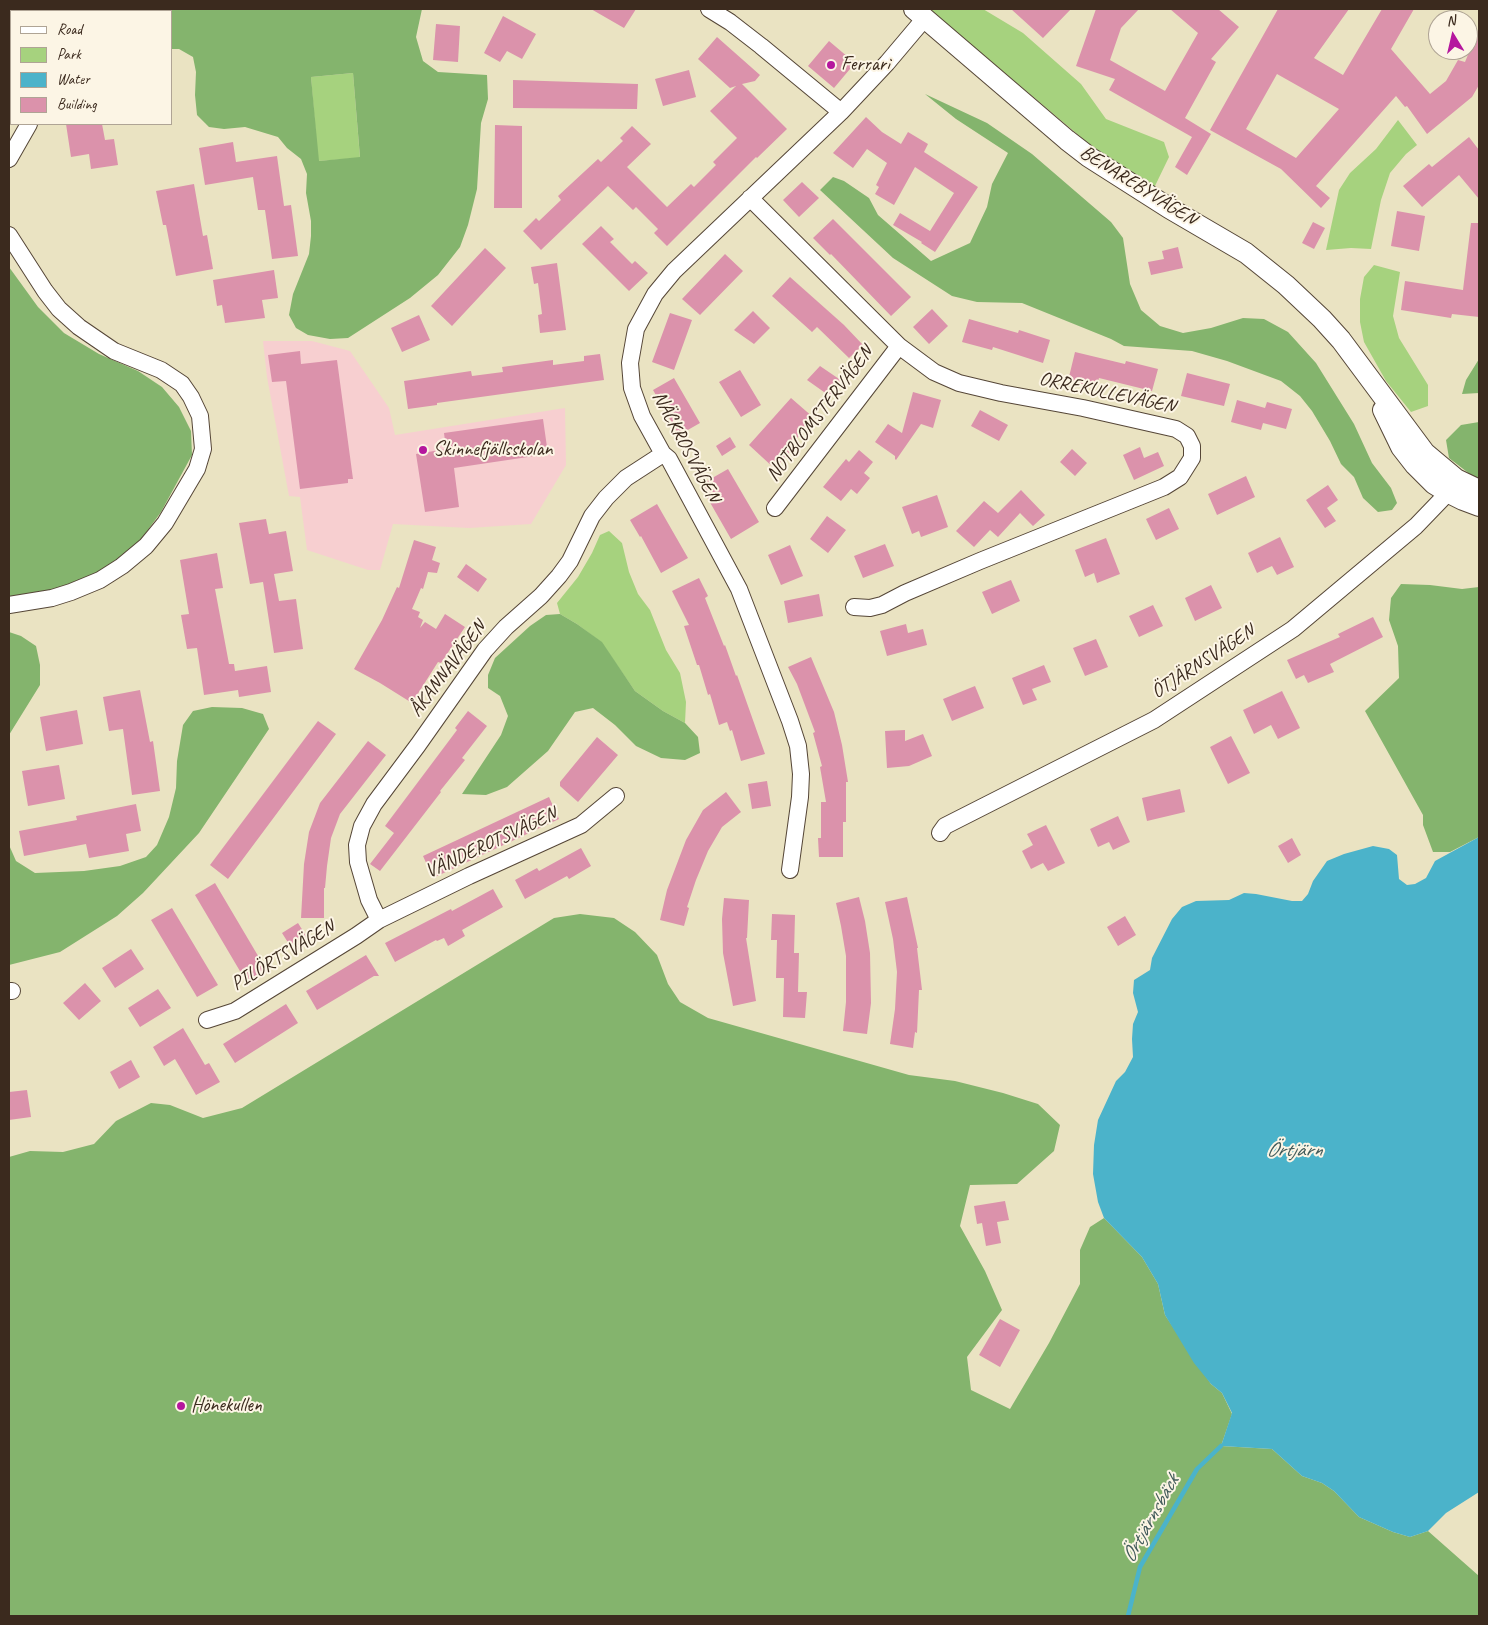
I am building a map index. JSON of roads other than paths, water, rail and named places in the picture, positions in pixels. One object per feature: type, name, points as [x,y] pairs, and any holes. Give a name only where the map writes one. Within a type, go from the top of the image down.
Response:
[{"type":"street","points":[[709,9],[730,22],[761,46],[841,112]]},
{"type":"street","name":"NÄCKROSVÄGEN","points":[[790,870],[800,797],[801,774],[798,746],[739,589],[669,459],[663,454],[642,416],[632,388],[630,363],[636,329],[655,294],[674,272],[841,112],[887,63],[920,14]]},
{"type":"street","name":"BENAREBYVÄGEN","points":[[920,14],[1089,157],[1161,203],[1246,253],[1286,285],[1322,319],[1359,363],[1401,447],[1434,484],[1479,490]]},
{"type":"street","points":[[9,159],[28,125]]},
{"type":"street","name":"ORREKULLEVÄGEN","points":[[750,198],[899,346],[934,372],[959,383],[1001,393],[1101,412],[1176,429],[1187,436],[1192,446],[1192,458],[1180,477],[1164,487],[997,554],[905,593],[882,606],[870,608],[854,606]]},
{"type":"street","points":[[9,235],[45,291],[59,309],[79,327],[114,351],[161,370],[182,384],[200,416],[203,449],[197,469],[165,523],[146,546],[122,566],[100,580],[71,592],[45,599],[9,605]]},
{"type":"street","name":"NOTBLOMSTERVÄGEN","points":[[775,508],[899,346]]},
{"type":"street","name":"ÅKANNAVÄGEN","points":[[379,920],[369,900],[358,862],[357,846],[362,826],[374,804],[418,745],[484,650],[506,627],[541,596],[559,576],[570,561],[592,516],[606,498],[626,478],[663,454]]},
{"type":"street","name":"BENAREBYVÄGEN","points":[[1451,485],[1463,500],[1479,506]]},
{"type":"street","name":"ÖTJÄRNSVÄGEN","points":[[940,833],[945,826],[1154,720],[1293,629],[1416,526],[1451,485]]},
{"type":"street","name":"VÄNDEROTSVÄGEN","points":[[379,920],[469,876],[581,825],[616,796]]},
{"type":"street","name":"PILÖRTSVÄGEN","points":[[207,1020],[235,1010],[379,920]]},
{"type":"water","name":"Örtjärn","points":[[1479,837],[1479,1492],[1446,1513],[1428,1531],[1410,1537],[1393,1532],[1359,1517],[1334,1491],[1322,1483],[1302,1476],[1272,1449],[1221,1446],[1232,1413],[1222,1393],[1211,1384],[1194,1363],[1165,1315],[1158,1284],[1142,1257],[1104,1218],[1098,1202],[1093,1174],[1094,1145],[1098,1120],[1116,1081],[1125,1072],[1133,1057],[1133,1024],[1138,1012],[1133,993],[1134,980],[1150,970],[1152,958],[1172,919],[1182,907],[1196,901],[1229,900],[1244,893],[1302,901],[1327,861],[1373,846],[1389,849],[1397,855],[1399,879],[1407,885],[1415,884],[1426,878],[1435,861]]},
{"type":"waterway","name":"Örtjärnsbäck","points":[[1128,1616],[1140,1567],[1197,1469],[1221,1446]]},
{"type":"place","name":"Ferrari","points":[[831,65]]},
{"type":"place","name":"Skinnefjällsskolan","points":[[423,450]]},
{"type":"place","name":"Hönekullen","points":[[181,1406]]}]
